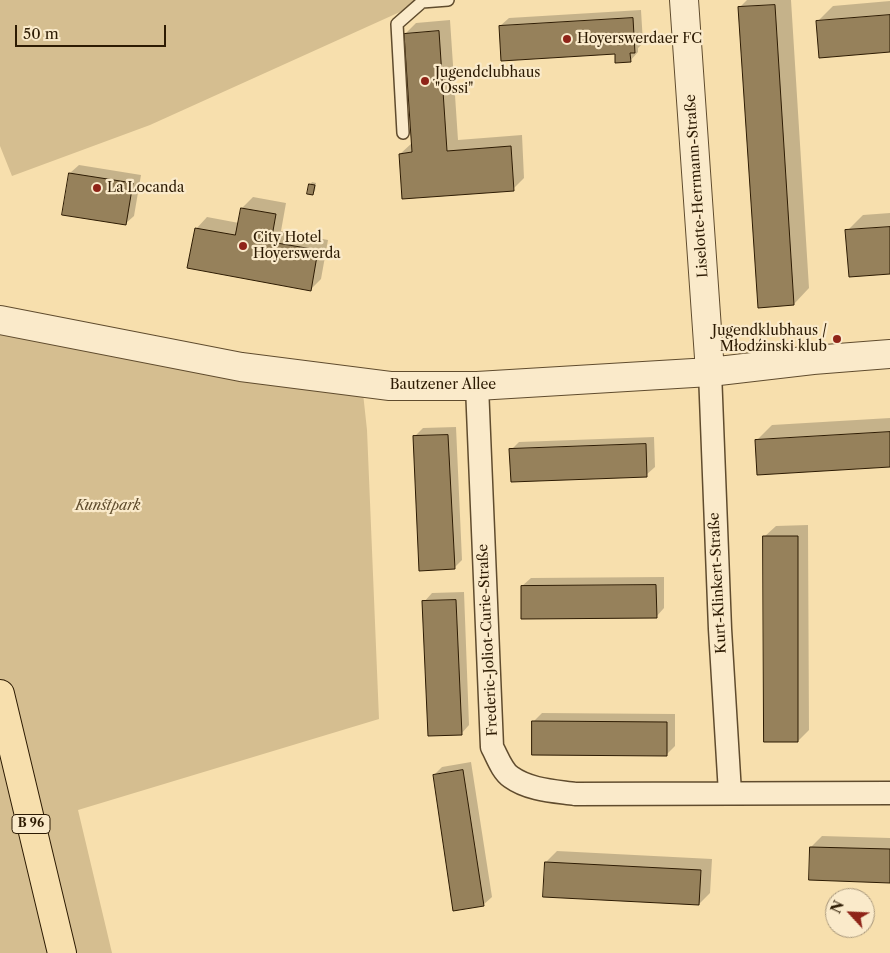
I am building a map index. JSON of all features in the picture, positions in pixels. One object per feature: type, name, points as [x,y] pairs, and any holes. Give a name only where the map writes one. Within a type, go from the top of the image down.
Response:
[{"type":"main road","name":"B 96","points":[[0,694],[62,953]]},
{"type":"street","name":"Liselotte-Herrmann-Straße","points":[[684,0],[710,372]]},
{"type":"street","name":"Bautzener Allee","points":[[0,320],[241,367],[390,386],[477,386],[710,372],[813,360],[890,354]]},
{"type":"street","name":"Kurt-Klinkert-Straße","points":[[710,372],[720,629],[730,793]]},
{"type":"street","name":"Frederic-Joliot-Curie-Straße","points":[[477,386],[492,747],[509,776],[525,785],[543,790],[575,794],[890,793]]},
{"type":"lane","points":[[403,134],[397,24],[422,2],[448,0]]},
{"type":"green space","points":[[0,0],[447,0],[422,2],[150,125],[12,176],[0,146]]},
{"type":"green space","name":"Kunstpark","points":[[0,322],[362,384],[367,430],[379,719],[78,810],[112,953],[64,953],[0,684]]},
{"type":"green space","points":[[0,708],[59,953],[0,953]]},
{"type":"building","points":[[775,5],[794,305],[758,308],[738,7]]},
{"type":"building","points":[[890,15],[890,52],[819,58],[816,21]]},
{"type":"building","name":"Hoyerswerdaer FC","points":[[633,18],[635,53],[630,53],[631,62],[615,63],[615,54],[501,61],[499,26]]},
{"type":"building","name":"Jugendclubhaus \"Ossi\"","points":[[439,31],[447,151],[511,146],[514,191],[402,199],[399,154],[412,152],[404,34]]},
{"type":"building","points":[[69,173],[133,183],[126,225],[62,215]]},
{"type":"building","points":[[309,184],[315,185],[313,195],[307,194]]},
{"type":"building","name":"City Hotel Hoyerswerda","points":[[241,208],[276,214],[271,242],[318,250],[311,291],[187,268],[195,228],[235,235]]},
{"type":"building","points":[[890,227],[890,274],[849,277],[845,230]]},
{"type":"building","points":[[890,432],[890,467],[757,475],[755,440]]},
{"type":"building","points":[[448,435],[455,569],[419,571],[413,436]]},
{"type":"building","points":[[646,444],[647,477],[511,482],[509,449]]},
{"type":"building","points":[[763,536],[798,536],[798,742],[764,742]]},
{"type":"building","points":[[656,585],[657,618],[521,619],[521,586]]},
{"type":"building","points":[[456,600],[462,735],[428,736],[422,601]]},
{"type":"building","points":[[532,721],[667,722],[667,756],[532,755]]},
{"type":"building","points":[[463,770],[484,906],[453,911],[433,775]]},
{"type":"building","points":[[810,847],[890,849],[890,883],[809,880]]},
{"type":"building","points":[[545,862],[701,870],[699,905],[543,897]]},
{"type":"place","name":"Hoyerswerdaer FC","points":[[567,39]]},
{"type":"place","name":"Jugendclubhaus \"Ossi\"","points":[[425,81]]},
{"type":"place","name":"La Locanda","points":[[97,188]]},
{"type":"place","name":"City Hotel Hoyerswerda","points":[[243,246]]},
{"type":"place","name":"Jugendklubhaus / Młodźinski klub","points":[[837,339]]}]
